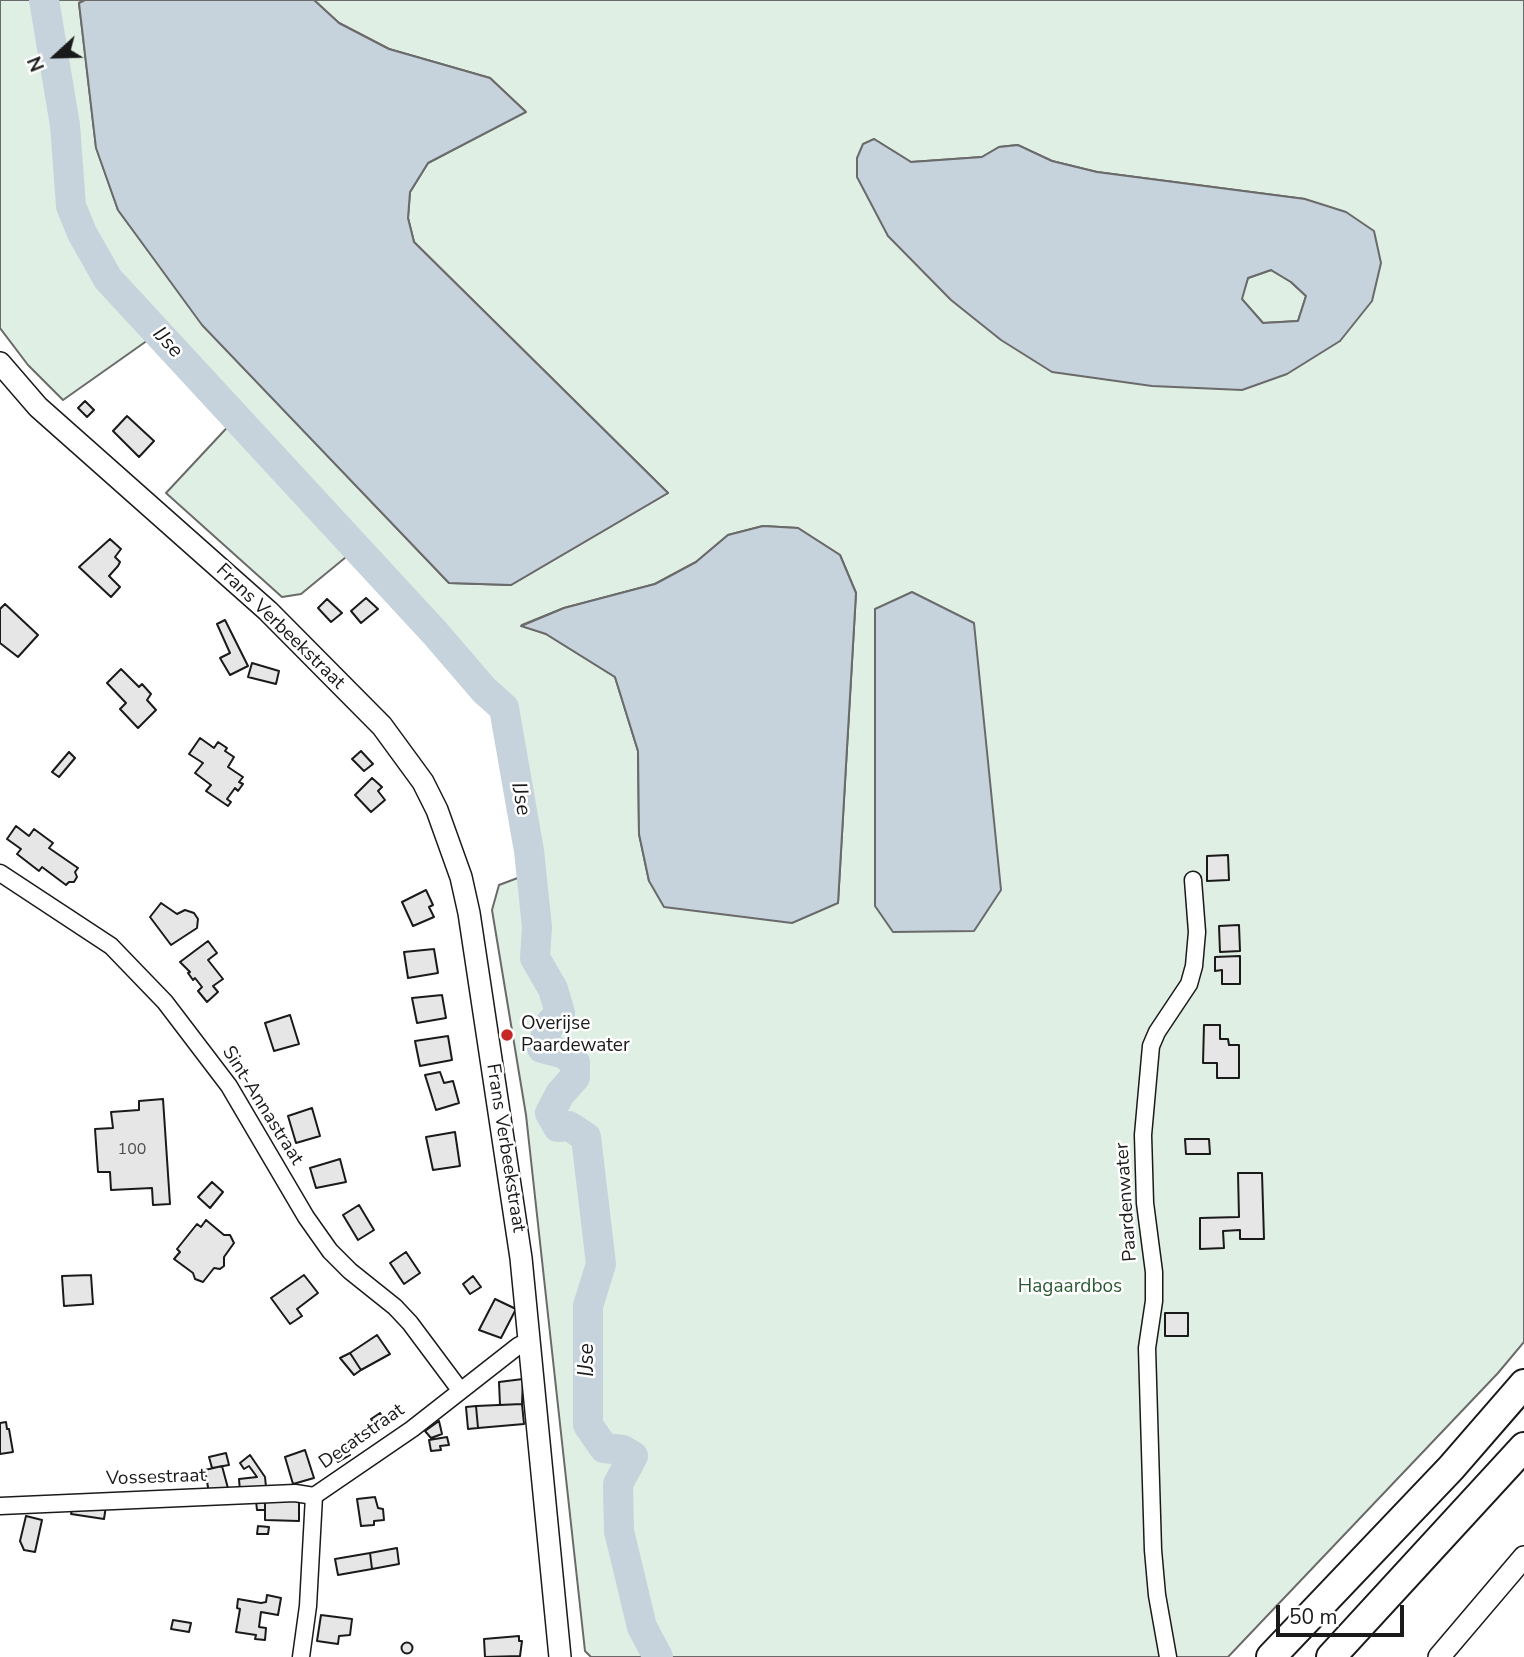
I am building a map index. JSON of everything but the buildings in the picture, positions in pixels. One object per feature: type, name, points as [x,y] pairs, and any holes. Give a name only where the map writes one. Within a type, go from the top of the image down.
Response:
[{"type":"highway","points":[[1271,1657],[1451,1468],[1524,1384]]},
{"type":"highway","points":[[1331,1657],[1524,1447]]},
{"type":"main road","name":"Frans Verbeekstraat","points":[[0,363],[38,407],[268,611],[382,726],[423,782],[449,840],[469,913],[521,1258],[560,1657]]},
{"type":"main road","points":[[1440,1657],[1524,1557]]},
{"type":"street","name":"Sint-Annastraat","points":[[0,873],[111,946],[165,1002],[229,1087],[306,1217],[330,1251],[403,1315],[460,1390]]},
{"type":"street","name":"Paardenwater","points":[[1168,1657],[1157,1595],[1153,1550],[1147,1349],[1154,1301],[1154,1272],[1145,1203],[1143,1135],[1152,1046],[1157,1032],[1189,984],[1194,966],[1197,932],[1193,880]]},
{"type":"street","name":"Decatstraat","points":[[301,1657],[308,1606],[314,1496],[412,1429],[518,1346],[530,1340]]},
{"type":"street","name":"Vossestraat","points":[[0,1506],[295,1493],[314,1496]]},
{"type":"green space","name":"Hagaardbos","points":[[0,0],[85,0],[79,3],[96,147],[118,210],[203,325],[449,583],[511,585],[668,493],[414,242],[408,218],[410,192],[428,163],[525,111],[490,78],[389,49],[339,23],[314,0],[1524,0],[1524,1342],[1498,1373],[1228,1657],[591,1657],[585,1651],[526,1115],[492,910],[499,885],[531,873],[504,708],[484,690],[357,548],[301,594],[282,597],[166,493],[236,418],[158,333],[63,400],[28,365],[0,328]],"holes":[[[874,139],[911,162],[982,157],[999,147],[1017,145],[1052,161],[1097,172],[1305,199],[1340,341],[888,236]],[[763,526],[798,528],[840,555],[856,593],[838,903],[649,881],[639,834],[638,751],[615,677],[546,634],[522,625],[564,608],[655,584],[696,562],[728,535]]]},
{"type":"green space","points":[[1271,270],[1291,282],[1306,296],[1298,321],[1263,323],[1241,299],[1248,278]]},
{"type":"shaded area","points":[[85,0],[314,0],[339,23],[389,49],[490,78],[526,112],[428,163],[410,192],[408,218],[414,242],[668,493],[511,585],[449,583],[202,325],[118,210],[96,148],[79,3]]},
{"type":"shaded area","points":[[874,139],[911,162],[982,157],[999,147],[1018,145],[1052,161],[1097,172],[1305,199],[1346,212],[1374,231],[1381,263],[1372,301],[1340,341],[1287,374],[1242,390],[1152,386],[1052,372],[1001,340],[951,300],[888,236],[857,177],[857,158],[863,144]],"holes":[[[1271,270],[1291,282],[1306,296],[1298,321],[1263,323],[1242,299],[1248,278]]]},
{"type":"shaded area","points":[[763,526],[798,528],[840,555],[856,593],[838,903],[792,923],[664,907],[649,881],[639,834],[638,751],[615,677],[546,634],[521,626],[564,608],[655,584],[696,562],[728,535]]},
{"type":"shaded area","points":[[912,592],[974,623],[1001,890],[974,931],[893,932],[875,906],[875,609]]},
{"type":"waterway","name":"IJse","points":[[44,0],[65,125],[71,206],[82,233],[108,279],[435,633],[484,690],[504,708],[529,851],[537,927],[535,958],[553,989],[560,1013],[549,1025],[542,1048],[565,1054],[575,1063],[575,1077],[560,1094],[550,1113],[558,1127],[569,1126],[586,1137],[601,1264],[588,1306],[588,1425],[604,1448],[623,1450],[633,1456],[618,1484],[619,1531],[642,1627],[658,1657]]},
{"type":"place","name":"Overijse Paardewater","points":[[507,1035]]}]
